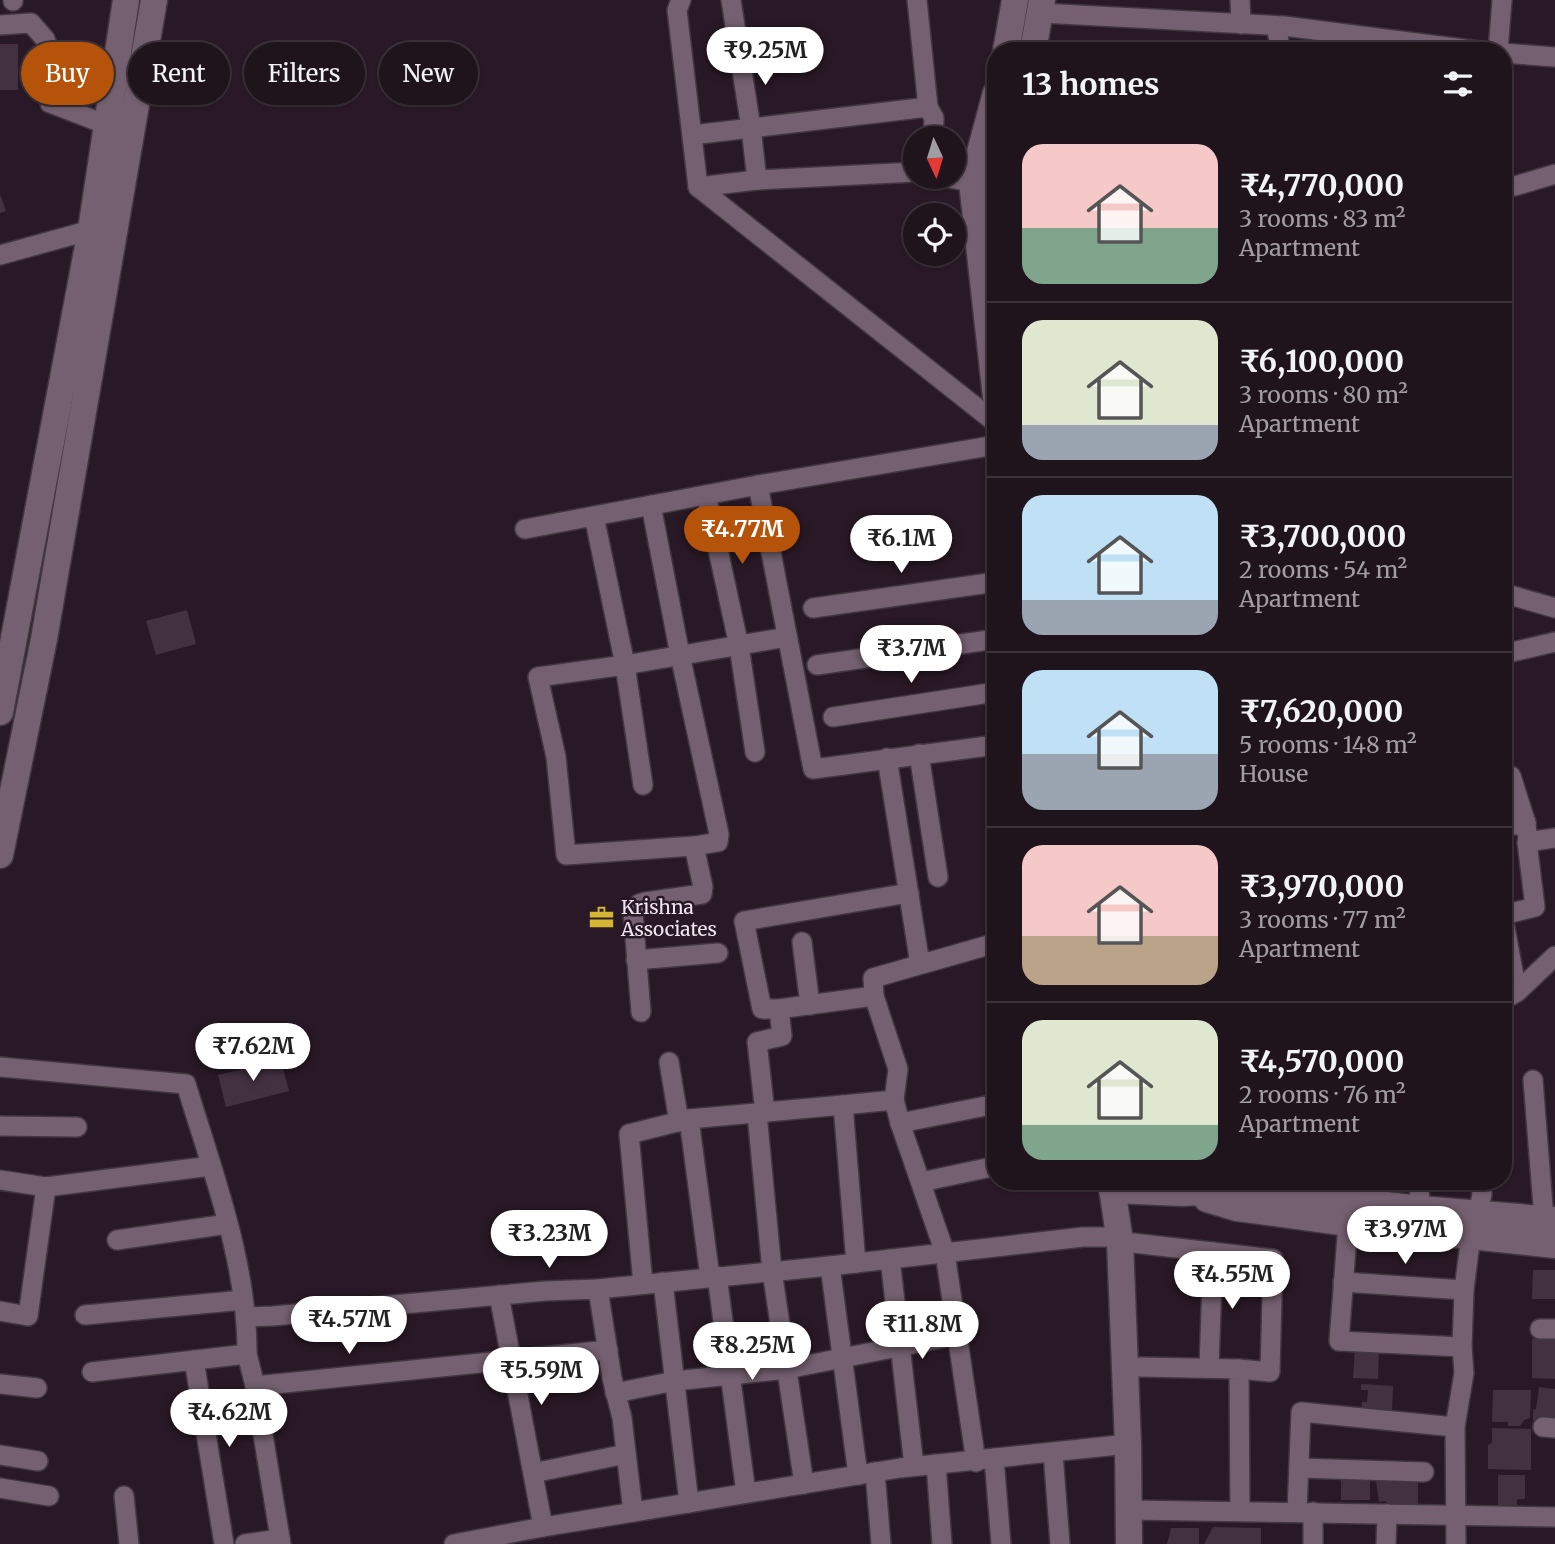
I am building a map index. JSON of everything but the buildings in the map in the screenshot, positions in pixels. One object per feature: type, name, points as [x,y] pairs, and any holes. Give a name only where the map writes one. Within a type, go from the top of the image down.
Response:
[{"type":"street","points":[[0,712],[91,230],[126,0]]},
{"type":"street","points":[[0,855],[44,639],[154,0]]},
{"type":"street","points":[[681,0],[677,10],[698,187],[987,408]]},
{"type":"street","points":[[731,0],[757,180]]},
{"type":"street","points":[[917,0],[928,107],[934,118],[934,126]]},
{"type":"street","points":[[1008,42],[1015,0]]},
{"type":"street","points":[[1240,0],[1241,24]]},
{"type":"street","points":[[1500,42],[1502,0]]},
{"type":"street","points":[[1035,42],[1042,7],[1276,26],[1406,42]]},
{"type":"street","points":[[0,26],[31,23],[45,38],[49,51],[50,103],[107,125]]},
{"type":"street","points":[[1276,26],[1279,42]]},
{"type":"street","points":[[1512,55],[1555,57]]},
{"type":"street","points":[[692,135],[928,107]]},
{"type":"street","points":[[987,127],[972,183],[987,340]]},
{"type":"street","points":[[698,187],[757,180],[903,173]]},
{"type":"street","points":[[1516,186],[1555,174]]},
{"type":"street","points":[[966,182],[972,183]]},
{"type":"street","points":[[0,255],[91,230]]},
{"type":"street","points":[[525,529],[758,485],[987,447]]},
{"type":"street","points":[[758,485],[813,769],[987,746]]},
{"type":"street","points":[[706,495],[739,646],[755,752]]},
{"type":"street","points":[[651,506],[680,655],[720,838],[713,844],[566,855],[556,757],[538,677],[625,665],[680,655],[739,646],[787,637]]},
{"type":"street","points":[[594,516],[625,665],[643,785]]},
{"type":"street","points":[[813,608],[987,583]]},
{"type":"street","points":[[1512,596],[1555,608]]},
{"type":"street","points":[[817,665],[987,640]]},
{"type":"street","points":[[1512,652],[1555,642]]},
{"type":"street","points":[[832,717],[987,693]]},
{"type":"street","points":[[919,754],[938,877]]},
{"type":"street","points":[[887,758],[920,964]]},
{"type":"street","points":[[1512,780],[1527,832],[1535,907],[1512,913]]},
{"type":"street","points":[[1512,829],[1555,838]]},
{"type":"street","points":[[641,1012],[633,918],[635,908],[639,904],[702,894],[703,887],[694,846]]},
{"type":"street","points":[[874,996],[762,1009],[744,921],[909,892]]},
{"type":"street","points":[[802,942],[810,1005]]},
{"type":"street","points":[[987,945],[873,978],[874,996],[898,1069],[894,1100],[945,1253],[958,1335],[1001,1544]]},
{"type":"street","points":[[636,960],[718,953]]},
{"type":"street","points":[[1512,994],[1555,956]]},
{"type":"street","points":[[779,1009],[782,1036],[757,1042],[772,1271],[804,1484]]},
{"type":"street","points":[[669,1062],[684,1120],[714,1276],[731,1376],[746,1493]]},
{"type":"street","points":[[0,1067],[186,1084],[228,1224],[244,1309],[247,1354],[281,1541],[245,1544]]},
{"type":"street","points":[[1249,1193],[1348,1223],[1475,1225],[1549,1220],[1533,1080]]},
{"type":"street","points":[[689,1503],[675,1381],[653,1283],[629,1135],[684,1120],[894,1100]]},
{"type":"street","points":[[843,1105],[856,1264]]},
{"type":"street","points":[[901,1123],[987,1106]]},
{"type":"street","points":[[0,1126],[77,1127]]},
{"type":"street","points":[[0,1180],[46,1188],[211,1166]]},
{"type":"street","points":[[921,1182],[987,1168]]},
{"type":"street","points":[[0,1311],[28,1316],[46,1188]]},
{"type":"street","points":[[1120,1190],[1140,1367],[1135,1510],[1129,1544]]},
{"type":"street","points":[[1156,1190],[1183,1193],[1249,1193],[1420,1209],[1555,1245]]},
{"type":"street","points":[[1419,1190],[1420,1209]]},
{"type":"street","points":[[1456,1544],[1455,1427],[1464,1373],[1464,1290],[1481,1190]]},
{"type":"street","points":[[1348,1223],[1339,1341],[1462,1347]]},
{"type":"street","points":[[117,1240],[228,1224]]},
{"type":"street","points":[[85,1315],[244,1309],[273,1317],[856,1264],[1083,1237],[1273,1259],[1270,1372],[1140,1367]]},
{"type":"street","points":[[1126,1240],[1128,1444],[1135,1510],[1143,1544]]},
{"type":"street","points":[[1209,1368],[1213,1252]]},
{"type":"street","points":[[890,1259],[914,1466]]},
{"type":"street","points":[[830,1266],[843,1360],[881,1544]]},
{"type":"street","points":[[1343,1282],[1464,1290]]},
{"type":"street","points":[[598,1289],[615,1393],[622,1418],[633,1512]]},
{"type":"street","points":[[499,1295],[543,1527]]},
{"type":"street","points":[[615,1393],[675,1381],[843,1360],[958,1335]]},
{"type":"street","points":[[255,1387],[608,1350]]},
{"type":"street","points":[[92,1372],[247,1354]]},
{"type":"street","points":[[194,1360],[224,1544]]},
{"type":"street","points":[[1239,1369],[1240,1511]]},
{"type":"street","points":[[0,1384],[37,1388]]},
{"type":"street","points":[[1313,1544],[1299,1468],[1301,1412],[1455,1427]]},
{"type":"street","points":[[454,1544],[914,1466],[1128,1444]]},
{"type":"street","points":[[1053,1453],[1060,1544]]},
{"type":"street","points":[[533,1473],[626,1454]]},
{"type":"street","points":[[0,1455],[38,1461]]},
{"type":"street","points":[[936,1464],[942,1544]]},
{"type":"street","points":[[1299,1468],[1424,1472]]},
{"type":"street","points":[[0,1488],[49,1496]]},
{"type":"street","points":[[124,1496],[129,1544]]},
{"type":"street","points":[[1135,1510],[1555,1517]]},
{"type":"street","points":[[1386,1544],[1387,1514]]},
{"type":"place","name":"Krishna Associates","points":[[601,918]]}]
